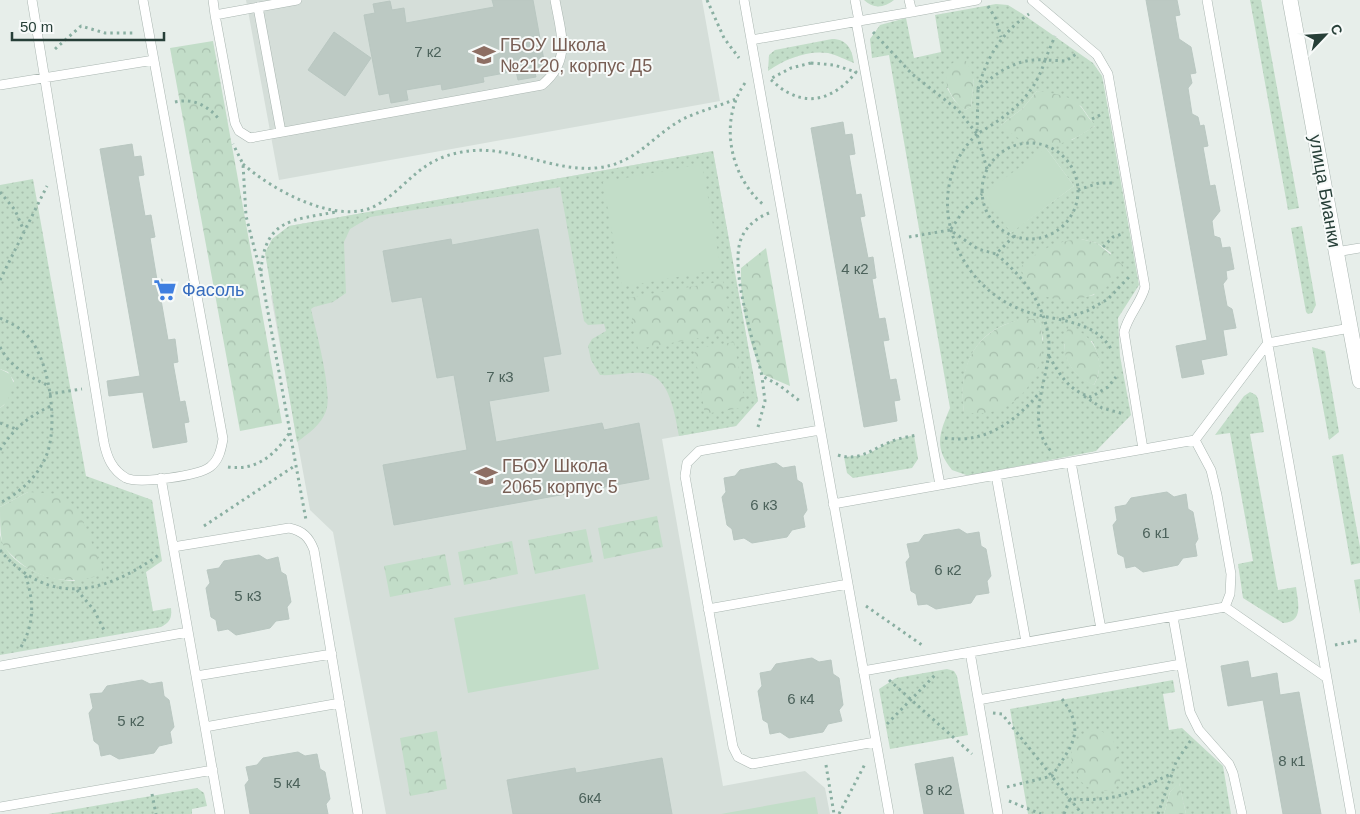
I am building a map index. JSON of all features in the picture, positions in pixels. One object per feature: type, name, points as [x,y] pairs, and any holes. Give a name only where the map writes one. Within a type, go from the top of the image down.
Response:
[{"type":"street","name":"улица Бианки","points":[[1290,0],[1360,381]]},
{"type":"lane","points":[[32,0],[104,443],[111,464],[126,478],[138,482],[202,471],[211,466],[221,452],[223,439],[143,0]]},
{"type":"lane","points":[[213,0],[235,123],[239,131],[250,138],[542,85],[555,73],[562,57],[563,44],[555,0]]},
{"type":"lane","points":[[215,15],[297,0]]},
{"type":"lane","points":[[744,0],[889,814]]},
{"type":"lane","points":[[855,0],[895,239],[940,485]]},
{"type":"lane","points":[[909,0],[912,12]]},
{"type":"lane","points":[[751,40],[977,0]]},
{"type":"lane","points":[[1032,0],[1102,61],[1108,74],[1145,287],[1143,294],[1130,315],[1124,332],[1143,449]]},
{"type":"lane","points":[[1207,0],[1351,814]]},
{"type":"lane","points":[[258,7],[281,132]]},
{"type":"lane","points":[[0,85],[154,60]]},
{"type":"lane","points":[[1336,252],[1360,248]]},
{"type":"lane","points":[[833,504],[1195,440],[1268,343],[1350,328]]},
{"type":"lane","points":[[820,430],[699,452],[687,463],[685,476],[708,608],[733,747],[738,756],[752,764],[875,742]]},
{"type":"lane","points":[[1195,440],[1212,470],[1231,574],[1230,594],[1226,607]]},
{"type":"lane","points":[[1067,462],[1101,629]]},
{"type":"lane","points":[[996,475],[1026,642]]},
{"type":"lane","points":[[161,478],[220,814]]},
{"type":"lane","points":[[172,546],[289,528],[298,530],[309,538],[314,550],[358,814]]},
{"type":"lane","points":[[708,608],[848,584]]},
{"type":"lane","points":[[863,671],[1226,607],[1327,678]]},
{"type":"lane","points":[[1173,616],[1190,712],[1199,730],[1229,764],[1234,773],[1242,814]]},
{"type":"lane","points":[[0,666],[188,632]]},
{"type":"lane","points":[[970,652],[998,814]]},
{"type":"lane","points":[[196,676],[332,654]]},
{"type":"lane","points":[[978,700],[1181,664]]},
{"type":"lane","points":[[205,727],[340,703]]},
{"type":"lane","points":[[0,807],[212,770]]},
{"type":"path","points":[[707,0],[711,12],[733,52],[747,65],[756,70],[743,84],[736,99],[730,133],[733,156],[740,175],[752,193],[773,212],[761,216],[749,226],[740,242],[738,263],[740,281],[762,376],[765,401],[762,419],[749,442]]},
{"type":"path","points":[[983,0],[996,19],[1002,37]]},
{"type":"path","points":[[986,170],[994,158],[1018,144],[1033,143],[1047,146],[1060,153],[1069,163],[1076,176],[1078,190],[1076,205],[1069,219],[1058,230],[1037,238],[1014,236],[1002,230],[992,220],[985,208],[982,194],[986,170],[988,167],[977,134],[978,90],[983,71],[1002,37],[1019,21],[1042,8]]},
{"type":"path","points":[[857,21],[873,32],[912,74],[958,110],[977,134]]},
{"type":"path","points":[[41,56],[56,48],[80,26],[105,33],[149,33]]},
{"type":"path","points":[[1063,26],[1050,45],[1039,78],[1028,96],[1003,118],[977,134],[965,146],[953,172],[948,205],[950,230],[963,263],[988,291],[1011,306],[1043,316],[1061,319],[1098,333],[1107,341],[1113,352]]},
{"type":"path","points":[[978,90],[990,77],[1009,66],[1032,60],[1066,61],[1072,58],[1084,44]]},
{"type":"path","points":[[811,63],[834,64],[856,72],[840,89],[818,98],[804,98],[790,94],[770,79],[791,68],[811,63]]},
{"type":"path","points":[[854,63],[858,82]]},
{"type":"path","points":[[261,274],[263,250],[273,233],[288,222],[337,212],[356,212],[376,205],[415,172],[433,161],[464,151],[506,152],[582,169],[609,166],[636,156],[666,130],[684,119],[736,99]]},
{"type":"path","points":[[162,104],[185,100],[194,101],[213,112],[221,121]]},
{"type":"path","points":[[230,138],[244,164],[258,178],[274,187],[337,212]]},
{"type":"path","points":[[0,280],[58,163]]},
{"type":"path","points":[[244,164],[246,216],[261,274],[309,538]]},
{"type":"path","points":[[1078,190],[1099,183],[1127,184]]},
{"type":"path","points":[[0,192],[15,210],[24,232]]},
{"type":"path","points":[[950,230],[964,210],[982,194]]},
{"type":"path","points":[[895,239],[950,230],[978,249],[996,254],[1023,280],[1037,301],[1048,333],[1049,356],[1040,392],[1039,417],[1044,440],[1049,449],[1067,462]]},
{"type":"path","points":[[1103,247],[1114,237],[1136,232]]},
{"type":"path","points":[[996,254],[1014,236]]},
{"type":"path","points":[[1061,319],[1087,311],[1108,299],[1122,281],[1142,269]]},
{"type":"path","points":[[0,318],[18,327],[33,343],[48,385],[52,431],[44,460],[35,476],[20,491],[0,503]]},
{"type":"path","points":[[0,347],[13,365],[23,373],[48,385]]},
{"type":"path","points":[[1049,356],[1065,382],[1102,408],[1137,417]]},
{"type":"path","points":[[1082,394],[1091,397],[1102,392],[1116,377],[1116,369]]},
{"type":"path","points":[[762,376],[791,393],[804,405]]},
{"type":"path","points":[[49,394],[95,387]]},
{"type":"path","points":[[931,436],[965,438],[996,430],[1023,412],[1040,392]]},
{"type":"path","points":[[0,450],[16,429],[28,418],[51,406]]},
{"type":"path","points":[[0,423],[16,429]]},
{"type":"path","points":[[211,466],[233,468],[254,465],[270,458],[290,432]]},
{"type":"path","points":[[838,454],[850,457],[866,455],[891,441],[921,434],[922,442]]},
{"type":"path","points":[[197,531],[296,465]]},
{"type":"path","points":[[0,550],[12,564],[38,581],[62,588],[76,589],[93,588],[115,582],[172,546]]},
{"type":"path","points":[[13,663],[30,630],[33,614],[31,593],[25,574]]},
{"type":"path","points":[[76,589],[101,622],[109,646]]},
{"type":"path","points":[[862,611],[861,602],[924,647],[915,649]]},
{"type":"path","points":[[1322,647],[1360,640]]},
{"type":"path","points":[[883,717],[884,726],[943,668],[934,669]]},
{"type":"path","points":[[881,681],[896,676]]},
{"type":"path","points":[[887,678],[973,754]]},
{"type":"path","points":[[994,792],[1052,776],[1075,740],[1074,718],[1052,687]]},
{"type":"path","points":[[1002,714],[1082,814]]},
{"type":"path","points":[[1158,814],[1171,774],[1182,752],[1199,730]]},
{"type":"path","points":[[838,814],[875,742]]},
{"type":"path","points":[[823,752],[834,814]]},
{"type":"path","points":[[1070,799],[1097,801],[1114,798],[1129,794],[1171,774]]},
{"type":"path","points":[[150,781],[156,814]]},
{"type":"path","points":[[994,792],[1041,814]]},
{"type":"path","points":[[1064,814],[1070,799]]},
{"type":"shaded area","name":"ГБОУ Школа №2120, корпус Д5","points":[[246,0],[702,0],[720,101],[279,180]]},
{"type":"shaded area","name":"ГБОУ Школа 2065 корпус 5","points":[[713,151],[758,401],[736,426],[662,439],[723,786],[805,771],[825,788],[830,814],[386,814],[333,532],[310,510],[271,296],[296,268],[289,226]]},
{"type":"green space","points":[[864,0],[894,0],[886,5],[875,6]]},
{"type":"green space","points":[[1250,0],[1261,0],[1299,208],[1288,210]]},
{"type":"green space","points":[[996,4],[1008,5],[1093,63],[1102,76],[1139,285],[1118,318],[1120,356],[1131,415],[1096,451],[969,476],[952,470],[942,454],[940,447],[941,432],[950,408],[889,55],[872,58],[870,39],[880,25],[906,18],[914,58],[941,52],[935,15]],"holes":[[[974,78],[971,107],[965,110],[954,100],[947,88]],[[1037,91],[1081,106],[1095,126],[1072,140],[1001,125],[1023,108]],[[1046,148],[1074,186],[1010,233]],[[1081,239],[1097,243],[1111,253],[1094,295],[1065,298],[1036,291]],[[1031,319],[1039,320],[1043,339],[1019,397],[998,409],[964,412],[964,377],[968,362],[975,348],[985,337],[998,328],[1013,322]],[[1092,341],[1099,363],[1097,379],[1094,385],[1073,369],[1069,364],[1064,344]]]},
{"type":"green space","points":[[837,39],[848,46],[854,63],[838,56],[820,52],[804,54],[789,59],[768,71],[769,55],[775,50]]},
{"type":"green space","points":[[213,41],[282,423],[240,431],[170,48]]},
{"type":"green space","points":[[959,59],[966,61],[974,78],[971,107],[965,110],[954,99],[947,85],[946,77],[952,64]]},
{"type":"green space","points":[[1037,91],[1061,95],[1072,100],[1081,107],[1089,119],[1096,125],[1080,136],[1051,146],[1032,145],[1020,139],[1001,125],[1023,108]]},
{"type":"green space","points":[[1046,148],[1074,186],[1011,233],[983,194]]},
{"type":"green space","points":[[713,151],[758,401],[736,426],[679,436],[670,397],[659,380],[652,375],[643,373],[600,375],[591,360],[588,346],[592,339],[606,331],[604,324],[588,325],[584,321],[560,187],[370,217],[350,229],[344,242],[346,293],[333,302],[311,309],[326,377],[328,402],[326,411],[318,425],[297,442],[265,253],[272,239],[289,226]]},
{"type":"green space","points":[[702,164],[721,269],[622,287],[603,182]]},
{"type":"green space","points":[[33,179],[86,476],[152,500],[162,561],[146,572],[153,611],[171,608],[171,614],[170,619],[161,627],[0,655],[0,535],[4,546],[20,563],[52,578],[75,581],[28,492],[0,507],[0,408],[4,405],[14,381],[8,372],[0,369],[0,185]]},
{"type":"green space","points":[[1302,226],[1316,305],[1312,313],[1308,314],[1306,312],[1291,228]]},
{"type":"green space","points":[[1081,239],[1097,243],[1124,266],[1109,285],[1091,296],[1071,300],[1052,298],[1036,291],[1020,268],[1040,251],[1056,244]]},
{"type":"green space","points":[[766,248],[790,386],[762,374],[749,335],[744,309],[741,268]]},
{"type":"green space","points":[[723,281],[732,332],[638,349],[628,298]]},
{"type":"green space","points":[[1023,319],[1039,319],[1042,338],[1041,356],[1036,373],[1027,388],[1016,400],[1001,409],[984,413],[964,412],[964,379],[967,365],[973,352],[981,341],[993,331],[1006,324]]},
{"type":"green space","points":[[1069,326],[1086,336],[1096,350],[1099,358],[1099,367],[1094,385],[1078,375],[1068,361],[1064,344]]},
{"type":"green space","points":[[734,342],[746,407],[705,414],[694,349]]},
{"type":"green space","points":[[1312,347],[1325,351],[1339,432],[1329,440]]},
{"type":"green space","points":[[0,369],[10,374],[14,384],[7,402],[0,408]]},
{"type":"green space","points":[[1250,392],[1256,395],[1258,399],[1264,432],[1250,434],[1278,590],[1296,587],[1298,611],[1297,615],[1290,622],[1283,623],[1243,598],[1238,564],[1253,561],[1230,433],[1215,435],[1244,396]]},
{"type":"green space","points":[[914,435],[918,459],[912,468],[853,478],[847,473],[844,457],[866,455],[891,441]]},
{"type":"green space","points":[[1343,454],[1360,547],[1360,563],[1351,565],[1332,456]]},
{"type":"green space","points":[[28,492],[60,494],[77,508],[105,574],[70,580],[48,577],[27,568],[8,552],[2,542],[0,507]]},
{"type":"green space","points":[[657,516],[663,547],[604,559],[598,528]]},
{"type":"green space","points":[[586,529],[593,562],[535,574],[528,540]]},
{"type":"green space","points":[[512,541],[518,574],[464,585],[458,552]]},
{"type":"green space","points":[[445,554],[451,585],[390,597],[384,566]]},
{"type":"green space","points":[[1360,579],[1360,614],[1354,580]]},
{"type":"green space","points":[[585,594],[599,669],[468,693],[454,618]]},
{"type":"green space","points":[[947,669],[954,671],[957,676],[968,735],[890,749],[879,689],[896,678]]},
{"type":"green space","points":[[1173,680],[1175,692],[1163,694],[1169,730],[1182,728],[1223,766],[1231,814],[1186,814],[1179,783],[1170,792],[1164,814],[1028,814],[1010,709]]},
{"type":"green space","points":[[1097,730],[1111,738],[1118,751],[1120,784],[1106,791],[1093,789],[1082,782],[1075,772],[1072,759],[1074,746],[1082,736]]},
{"type":"green space","points":[[437,731],[447,789],[410,796],[400,738]]},
{"type":"green space","points":[[1179,782],[1186,814],[1164,814],[1170,792]]},
{"type":"green space","points":[[197,788],[204,793],[207,806],[192,809],[192,814],[48,814]]},
{"type":"green space","points":[[815,797],[818,814],[721,814]]},
{"type":"building","points":[[492,0],[533,0],[545,66],[534,68],[536,77],[518,80],[516,71],[483,77],[484,82],[442,90],[441,84],[406,90],[408,100],[391,103],[389,93],[379,95],[364,15],[375,13],[373,4],[390,1],[392,10],[404,8],[406,23],[494,7]]},
{"type":"building","points":[[1146,0],[1177,0],[1180,15],[1175,16],[1179,39],[1191,47],[1196,73],[1190,74],[1192,83],[1188,88],[1192,114],[1198,117],[1200,126],[1204,125],[1208,146],[1203,147],[1210,186],[1215,185],[1220,211],[1212,221],[1214,236],[1220,238],[1222,248],[1230,247],[1234,269],[1226,271],[1227,279],[1223,284],[1227,306],[1232,309],[1236,328],[1223,330],[1227,355],[1201,360],[1204,374],[1182,378],[1176,346],[1207,340]]},
{"type":"building","points":[[334,32],[371,58],[345,96],[308,70]]},
{"type":"building","points":[[843,122],[845,135],[852,134],[855,154],[849,155],[856,195],[861,194],[865,216],[860,217],[868,258],[873,257],[876,278],[872,279],[879,319],[885,318],[889,340],[883,341],[890,380],[896,379],[900,400],[894,401],[897,421],[864,427],[811,128]]},
{"type":"building","points":[[132,144],[134,157],[141,156],[144,175],[138,176],[145,216],[151,215],[155,237],[150,238],[157,280],[162,279],[166,300],[161,300],[168,340],[175,339],[178,362],[173,363],[180,402],[185,401],[189,422],[184,423],[187,442],[153,448],[143,392],[109,396],[107,381],[140,376],[100,149]]},
{"type":"building","points":[[538,229],[561,354],[543,357],[549,391],[489,401],[496,442],[602,423],[604,430],[639,423],[649,479],[394,525],[383,465],[467,450],[454,375],[437,378],[422,297],[392,302],[383,251],[451,239],[452,245]]},
{"type":"building","points":[[776,463],[783,468],[795,466],[797,480],[802,483],[807,510],[803,516],[805,527],[792,530],[787,537],[752,543],[744,538],[734,540],[732,529],[727,525],[722,497],[726,492],[724,478],[735,476],[740,470]]},
{"type":"building","points":[[1167,492],[1174,497],[1186,494],[1188,509],[1193,512],[1198,539],[1195,544],[1197,556],[1183,558],[1178,565],[1143,572],[1135,566],[1126,568],[1124,557],[1118,554],[1113,525],[1117,520],[1115,507],[1126,505],[1131,498]]},
{"type":"building","points":[[959,529],[967,534],[979,532],[981,546],[986,549],[991,576],[987,581],[989,593],[976,595],[971,603],[936,609],[927,604],[918,605],[916,594],[911,591],[906,562],[910,557],[907,544],[919,542],[924,535]]},
{"type":"building","points":[[259,555],[267,560],[278,557],[281,572],[286,575],[291,602],[287,607],[289,619],[276,621],[270,628],[236,635],[228,629],[218,631],[216,620],[211,617],[206,588],[210,583],[207,570],[219,568],[224,561]]},
{"type":"building","points":[[812,658],[819,662],[831,660],[833,674],[839,678],[843,705],[839,710],[842,721],[828,724],[823,732],[789,738],[780,732],[770,734],[768,723],[763,720],[758,691],[762,686],[760,673],[771,671],[776,664]]},
{"type":"building","points":[[1248,661],[1251,678],[1277,673],[1280,695],[1299,692],[1321,814],[1283,814],[1263,700],[1228,706],[1221,666]]},
{"type":"building","points":[[142,680],[150,684],[162,682],[164,696],[169,700],[174,727],[170,732],[172,743],[159,746],[154,753],[119,759],[110,754],[101,756],[99,745],[94,741],[89,713],[93,708],[90,694],[102,693],[107,686]]},
{"type":"building","points":[[298,752],[305,756],[317,754],[320,769],[325,772],[330,799],[326,804],[328,814],[250,814],[245,785],[249,780],[246,767],[257,765],[263,758]]},
{"type":"building","points":[[953,757],[964,814],[924,814],[915,764]]},
{"type":"building","points":[[662,758],[672,814],[513,814],[507,780],[575,768],[576,773]]},
{"type":"place","name":"ГБОУ Школа №2120, корпус Д5","points":[[484,55]]},
{"type":"place","name":"Фасоль","points":[[165,290]]},
{"type":"place","name":"ГБОУ Школа 2065 корпус 5","points":[[486,476]]}]
